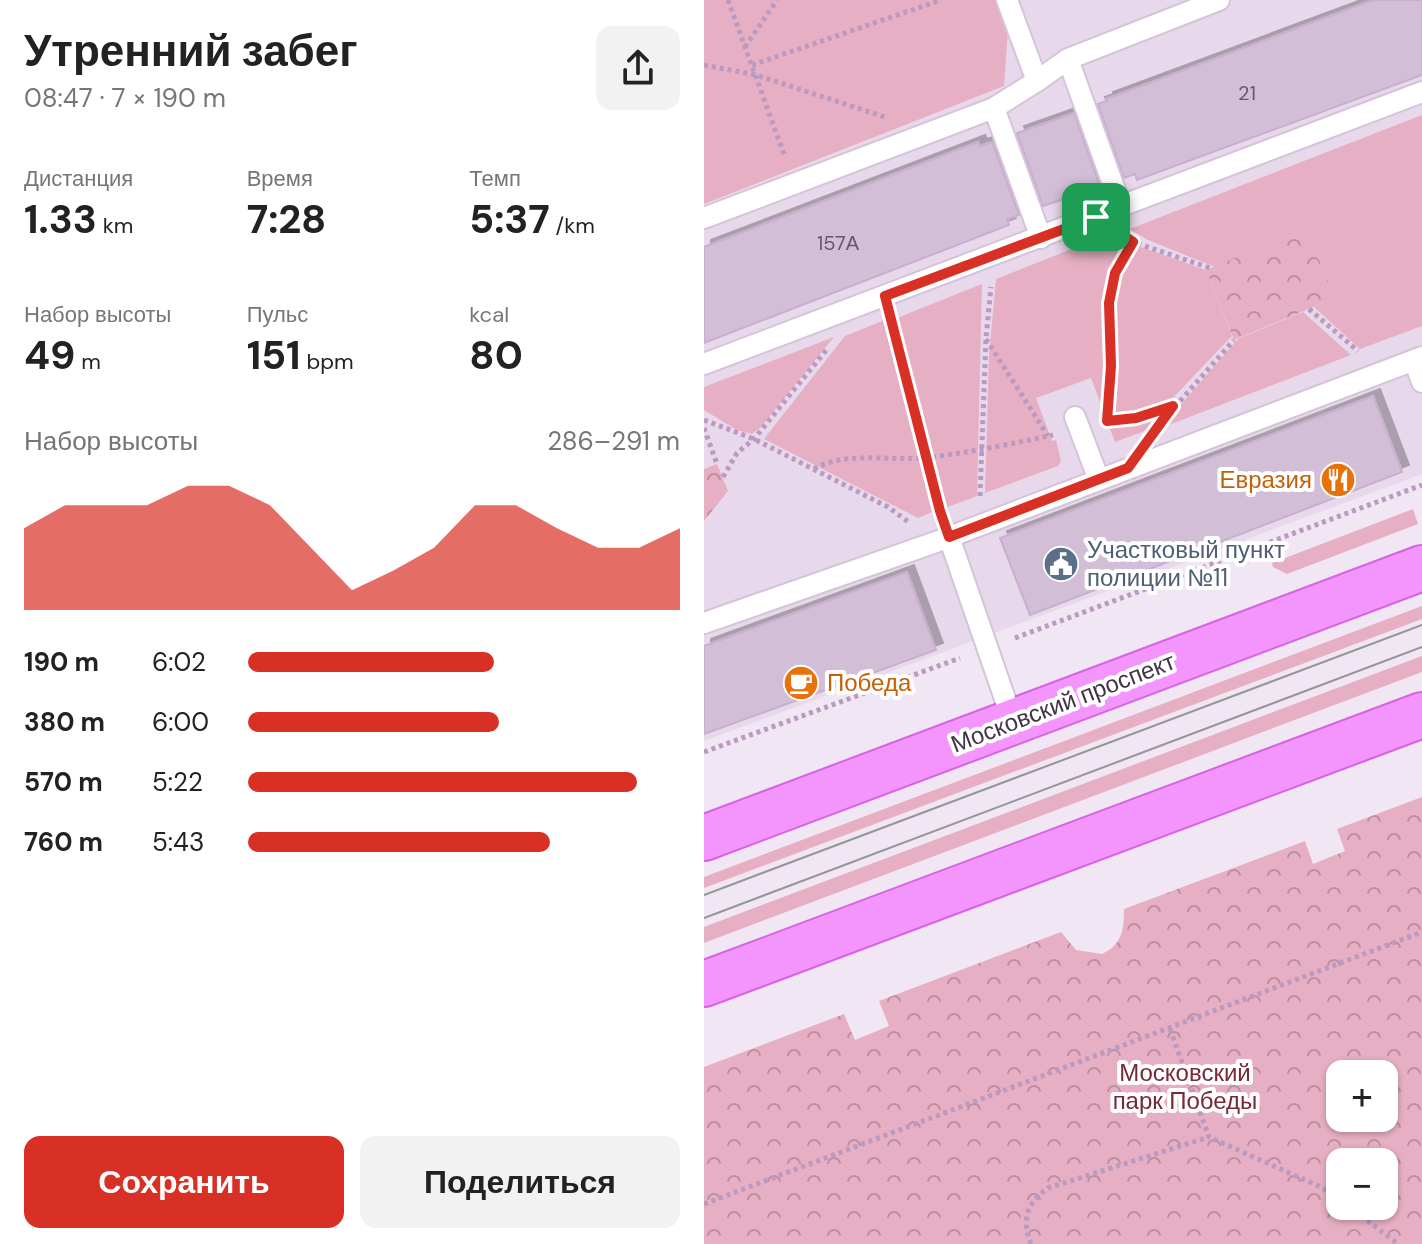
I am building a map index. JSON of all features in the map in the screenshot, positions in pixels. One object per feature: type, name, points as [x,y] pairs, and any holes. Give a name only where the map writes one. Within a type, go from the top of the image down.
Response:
[{"type":"main road","name":"Московский проспект","points":[[704,838],[1422,568]]},
{"type":"main road","points":[[704,984],[1422,715]]},
{"type":"lane","points":[[1007,0],[1037,81]]},
{"type":"lane","points":[[704,218],[994,108],[1068,59],[1219,0]]},
{"type":"lane","points":[[1068,59],[1121,207]]},
{"type":"lane","points":[[704,364],[1422,92]]},
{"type":"lane","points":[[994,108],[1041,238]]},
{"type":"lane","points":[[704,623],[942,539],[1418,358],[1422,382]]},
{"type":"lane","points":[[1078,423],[1099,480]]},
{"type":"lane","points":[[942,539],[988,648],[1013,722]]},
{"type":"path","points":[[728,0],[795,183]]},
{"type":"path","points":[[745,47],[777,0]]},
{"type":"path","points":[[752,65],[941,0]]},
{"type":"path","points":[[704,65],[756,75],[930,131]]},
{"type":"path","points":[[1096,217],[1133,242],[1210,268]]},
{"type":"path","points":[[1107,421],[1111,366],[1109,303],[1115,273],[1133,242]]},
{"type":"path","points":[[979,525],[986,338],[994,256]]},
{"type":"path","points":[[885,296],[927,458],[942,539]]},
{"type":"path","points":[[723,477],[737,453],[754,439],[863,304]]},
{"type":"path","points":[[1309,309],[1383,372]]},
{"type":"path","points":[[986,338],[1048,436]]},
{"type":"path","points":[[1128,468],[1173,406],[1234,340]]},
{"type":"path","points":[[814,469],[822,464],[848,460],[927,458],[1048,436],[1078,423],[1136,418],[1173,406]]},
{"type":"path","points":[[704,420],[754,439],[814,469],[942,539]]},
{"type":"path","points":[[704,428],[717,464]]},
{"type":"path","points":[[704,752],[1422,485]]},
{"type":"path","points":[[704,1204],[1422,932]]},
{"type":"path","points":[[1170,1029],[1209,1137]]},
{"type":"path","points":[[1031,1244],[1026,1233],[1026,1212],[1033,1199],[1048,1188],[1209,1137],[1326,1190]]},
{"type":"path","points":[[1366,1220],[1398,1244]]},
{"type":"shaded area","points":[[704,0],[1422,0],[1422,474],[704,741]]},
{"type":"green space","points":[[704,0],[1010,0],[1004,86],[704,204]]},
{"type":"green space","points":[[1422,115],[1422,326],[1360,349],[1314,307],[1334,298],[1306,230],[1215,267],[1148,240],[1130,229]]},
{"type":"green space","points":[[1306,229],[1335,298],[1234,340],[1206,270]]},
{"type":"green space","points":[[1107,235],[1206,270],[1232,336],[1167,404],[1150,429],[1115,442],[1091,378],[1036,398],[1052,441],[1056,440],[1061,461],[1058,466],[985,493],[989,355],[996,279]]},
{"type":"green space","points":[[982,284],[977,496],[945,508],[897,318]]},
{"type":"green space","points":[[1303,312],[1351,355],[1166,426],[1238,339]]},
{"type":"green space","points":[[885,320],[935,511],[918,518],[764,439],[845,336]]},
{"type":"green space","points":[[834,337],[752,434],[737,430],[704,410],[704,387]]},
{"type":"green space","points":[[717,464],[728,491],[704,521],[704,469]]},
{"type":"green space","points":[[1413,509],[1418,524],[1287,574],[1273,567],[1272,563]]},
{"type":"green space","points":[[1422,606],[1422,619],[704,888],[704,877]]},
{"type":"green space","points":[[1422,656],[1422,672],[704,943],[704,927]]},
{"type":"green space","name":"Московский парк Победы","points":[[1422,797],[1422,1244],[704,1244],[704,1067],[844,1014],[855,1040],[889,1026],[879,1001],[1061,932],[1076,950],[1102,954],[1118,941],[1124,909],[1305,841],[1313,864],[1345,851],[1337,829]]},
{"type":"building","points":[[1373,0],[1422,0],[1422,75],[1137,180],[1135,174],[1124,178],[1098,104]]},
{"type":"building","points":[[1074,113],[1100,187],[1043,206],[1017,133]]},
{"type":"building","points":[[978,142],[980,146],[992,142],[1019,215],[1007,219],[1009,225],[704,343],[704,247]]},
{"type":"building","points":[[1373,396],[1402,472],[1030,615],[1000,538]]},
{"type":"building","points":[[907,572],[936,650],[704,734],[704,646]]},
{"type":"tram line","points":[[704,895],[1422,625]]},
{"type":"tram line","points":[[704,918],[1422,647]]},
{"type":"place","name":"Евразия","points":[[1338,480]]},
{"type":"place","name":"Участковый пункт полиции №11","points":[[1061,564]]},
{"type":"place","name":"Победа","points":[[801,683]]},
{"type":"route","points":[[1096,217],[1133,242],[1115,273],[1109,303],[1111,366],[1107,421],[1136,418],[1173,406],[1128,468],[949,537],[885,296],[1096,217]]}]
